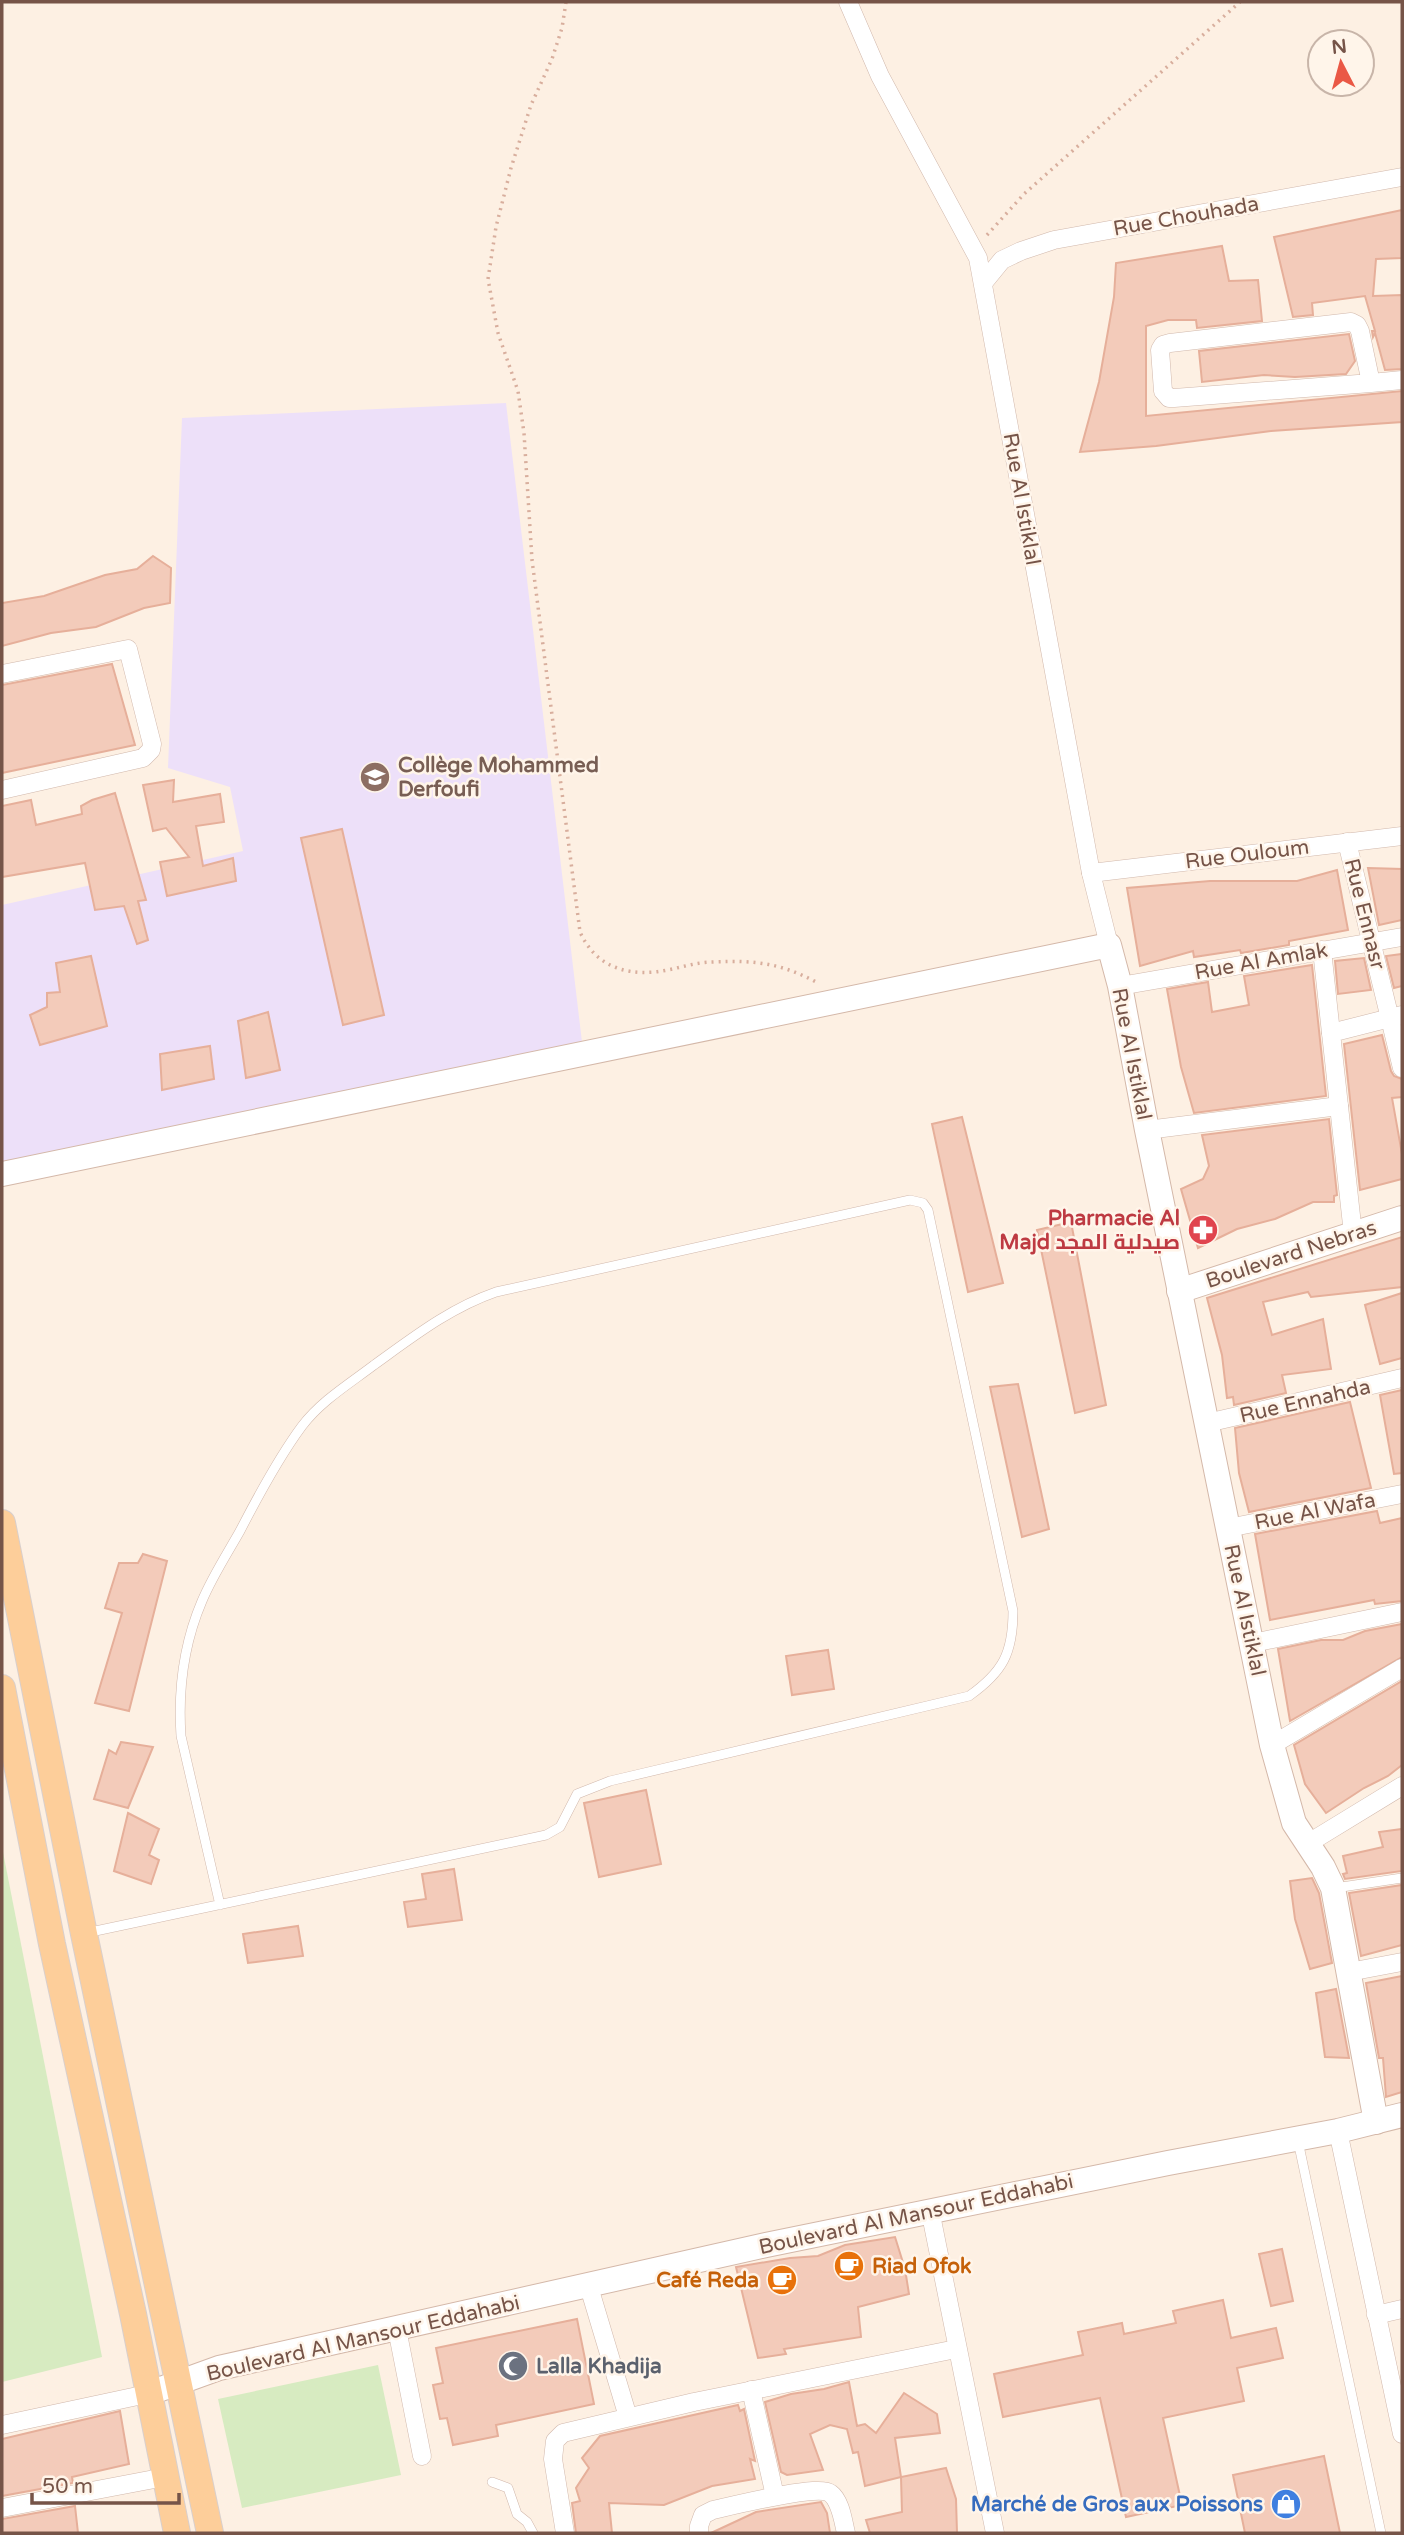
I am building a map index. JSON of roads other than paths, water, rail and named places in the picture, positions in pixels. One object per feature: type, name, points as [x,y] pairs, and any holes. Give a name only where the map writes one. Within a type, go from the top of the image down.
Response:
[{"type":"main road","points":[[2,1523],[12,1625],[84,1934],[210,2533]]},
{"type":"main road","points":[[2,1688],[52,1944],[133,2314],[177,2533]]},
{"type":"street","name":"Rue Al Istiklal","points":[[848,2],[880,76],[976,254],[984,282],[1091,873],[1120,986],[1272,1745],[1290,1812],[1333,1888],[1376,2122]]},
{"type":"street","name":"Rue Chouhada","points":[[984,282],[1002,260],[1054,240],[1402,177]]},
{"type":"street","points":[[976,254],[1002,260]]},
{"type":"street","points":[[1371,383],[1360,331],[1357,325],[1351,322],[1170,343],[1163,345],[1160,350],[1163,391],[1169,398],[1371,383],[1402,380]]},
{"type":"street","points":[[2,674],[128,649],[152,744],[151,750],[143,758],[2,790]]},
{"type":"street","name":"Rue Ouloum","points":[[1091,873],[1402,836]]},
{"type":"street","name":"Rue Ennasr","points":[[1347,842],[1371,942],[1396,1016],[1402,1068]]},
{"type":"street","name":"Rue Al Amlak","points":[[1120,986],[1402,937]]},
{"type":"street","points":[[2,1174],[1109,945]]},
{"type":"street","points":[[1322,950],[1353,1234]]},
{"type":"street","points":[[1331,1033],[1396,1016]]},
{"type":"street","points":[[1147,1130],[1339,1106]]},
{"type":"street","name":"Boulevard Nebras","points":[[1179,1291],[1402,1218]]},
{"type":"street","name":"Rue Ennahda","points":[[1207,1423],[1402,1378]]},
{"type":"street","name":"Rue Al Wafa","points":[[1228,1528],[1402,1494]]},
{"type":"street","points":[[1253,1643],[1402,1612]]},
{"type":"street","points":[[1272,1745],[1402,1668]]},
{"type":"street","points":[[1307,1844],[1402,1786]]},
{"type":"street","points":[[1349,1972],[1402,1962]]},
{"type":"street","name":"Boulevard Al Mansour Eddahabi","points":[[147,2394],[219,2368],[930,2210],[1338,2131],[1402,2115]]},
{"type":"street","points":[[1338,2131],[1402,2434]]},
{"type":"street","points":[[930,2210],[995,2533]]},
{"type":"street","points":[[589,2287],[628,2417]]},
{"type":"street","points":[[1376,2315],[1402,2309]]},
{"type":"street","points":[[397,2329],[422,2456]]},
{"type":"street","points":[[565,2533],[553,2459],[555,2441],[563,2433],[751,2390],[956,2349]]},
{"type":"street","points":[[751,2390],[775,2496]]},
{"type":"street","points":[[2,2425],[147,2394]]},
{"type":"street","points":[[2,2508],[165,2477]]},
{"type":"street","points":[[699,2533],[703,2515],[713,2510],[775,2496],[823,2490],[830,2493],[840,2510],[846,2533]]},
{"type":"lane","points":[[84,1934],[220,1905],[546,1835],[560,1827],[578,1794],[594,1787],[969,1696],[990,1681],[1005,1660],[1013,1637],[1013,1611],[941,1267],[928,1209],[923,1203],[910,1200],[850,1212],[496,1292],[468,1302],[434,1323],[327,1400],[302,1426],[252,1507],[202,1600],[183,1667],[179,1709],[181,1736],[220,1905]]},
{"type":"lane","points":[[1333,1888],[1402,1878]]},
{"type":"lane","points":[[1297,2139],[1381,2533]]},
{"type":"lane","points":[[492,2482],[508,2488],[517,2514],[527,2522],[533,2533]]},
{"type":"place","name":"Collège Mohammed Derfoufi","points":[[375,777]]},
{"type":"place","name":"Pharmacie Al Majd صيدلية المجد","points":[[1203,1230]]},
{"type":"place","name":"Riad Ofok","points":[[849,2266]]},
{"type":"place","name":"Café Reda","points":[[782,2280]]},
{"type":"place","name":"Lalla Khadija","points":[[513,2366]]},
{"type":"place","name":"Marché de Gros aux Poissons","points":[[1286,2504]]}]
